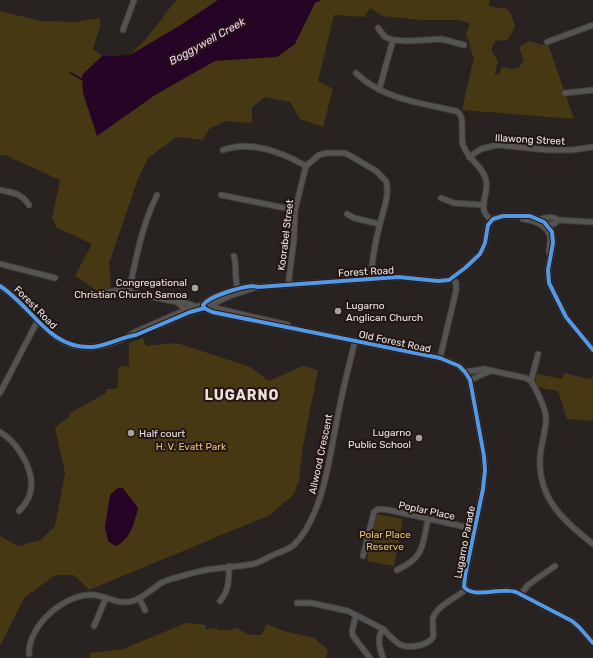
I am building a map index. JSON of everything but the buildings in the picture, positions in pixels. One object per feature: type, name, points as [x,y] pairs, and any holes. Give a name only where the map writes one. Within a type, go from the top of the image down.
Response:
[{"type":"street","points":[[123,30],[134,0]]},
{"type":"street","points":[[547,42],[593,25]]},
{"type":"street","points":[[378,28],[385,37],[393,40],[442,40],[464,45]]},
{"type":"street","points":[[379,90],[393,40]]},
{"type":"street","points":[[356,73],[365,82],[395,97],[458,112],[462,118],[462,142],[469,157],[485,176],[487,186],[484,205],[485,213],[492,220]]},
{"type":"street","points":[[565,93],[593,90]]},
{"type":"street","name":"Illawong Street","points":[[469,157],[481,149],[496,145],[548,150],[572,150],[593,147]]},
{"type":"street","points":[[223,150],[232,146],[252,147],[286,155],[306,166],[319,155],[326,153],[345,153],[380,174],[387,184],[386,197],[379,224],[371,279]]},
{"type":"street","name":"Koorabel Street","points":[[289,284],[294,239],[295,210],[306,166]]},
{"type":"street","points":[[0,190],[16,193],[24,198],[29,205]]},
{"type":"street","points":[[129,292],[143,229],[157,194]]},
{"type":"street","points":[[221,195],[295,210]]},
{"type":"street","points":[[441,198],[454,203],[484,205]]},
{"type":"street","points":[[347,214],[354,218],[379,224]]},
{"type":"street","points":[[440,358],[456,291],[456,283],[453,278],[474,260],[481,251],[485,243],[488,225],[492,220],[500,216],[530,216],[548,231],[550,236],[548,278],[551,289],[566,317],[593,350]]},
{"type":"street","points":[[539,222],[550,218],[555,218],[558,220],[593,222]]},
{"type":"street","points":[[539,222],[554,224],[558,220]]},
{"type":"street","points":[[546,224],[551,229],[553,235],[553,252],[550,259]]},
{"type":"street","points":[[234,256],[238,289]]},
{"type":"street","points":[[0,264],[55,278]]},
{"type":"street","name":"Forest Road","points":[[0,286],[16,298],[37,322],[57,339],[78,346],[101,346],[136,335],[195,306],[207,306],[238,289],[250,286],[401,278],[442,281],[453,278]]},
{"type":"street","name":"Forest Road","points":[[185,312],[207,306],[258,286]]},
{"type":"street","points":[[104,293],[119,290],[195,306]]},
{"type":"street","points":[[219,301],[221,310]]},
{"type":"street","points":[[177,302],[182,306],[185,312]]},
{"type":"street","name":"Old Forest Road","points":[[207,306],[279,322],[308,331]]},
{"type":"street","name":"Old Forest Road","points":[[207,306],[212,312],[440,358],[456,364],[465,372],[470,380]]},
{"type":"street","points":[[0,393],[37,322]]},
{"type":"street","name":"Allwood Crescent","points":[[29,654],[30,642],[34,633],[50,612],[69,600],[94,595],[122,602],[132,601],[163,582],[214,568],[255,563],[293,546],[302,534],[318,505],[323,489],[340,403],[355,340]]},
{"type":"street","points":[[531,381],[538,354]]},
{"type":"street","points":[[465,372],[484,369],[526,378],[531,381],[546,414],[540,464],[542,481],[548,497],[562,519],[593,544]]},
{"type":"street","points":[[470,380],[491,371]]},
{"type":"street","name":"Lugarno Parade","points":[[470,380],[483,449],[485,470],[483,489],[464,585],[466,589],[474,592],[510,590],[521,594],[572,621],[593,643]]},
{"type":"street","points":[[0,432],[13,443],[24,458],[28,467],[32,489],[19,511]]},
{"type":"street","name":"Poplar Place","points":[[363,556],[375,509],[475,529]]},
{"type":"street","points":[[397,570],[411,563],[417,557],[422,548],[428,519]]},
{"type":"street","points":[[220,601],[228,588],[229,566]]},
{"type":"street","points":[[521,594],[528,585],[555,566]]},
{"type":"street","points":[[296,603],[311,603],[348,611],[383,629],[403,646],[413,646],[428,642],[434,637],[433,620],[437,611],[459,596],[466,589]]},
{"type":"street","points":[[94,626],[106,598]]},
{"type":"street","points":[[139,598],[145,610]]},
{"type":"street","points":[[356,615],[352,631],[353,636],[370,658]]},
{"type":"street","points":[[383,629],[381,631],[379,641],[383,658]]},
{"type":"green space","points":[[176,0],[218,0],[216,2],[302,0],[489,0],[489,5],[495,8],[506,8],[512,16],[515,27],[508,39],[504,41],[496,40],[492,49],[498,61],[495,75],[500,73],[501,68],[518,68],[524,61],[519,48],[523,44],[530,41],[542,45],[548,44],[574,119],[462,110],[474,57],[466,35],[470,23],[457,20],[421,20],[382,16],[370,8],[365,17],[334,15],[318,81],[333,89],[323,127],[300,119],[290,102],[265,97],[252,107],[252,123],[226,121],[209,129],[203,140],[177,137],[148,158],[138,179],[109,263],[111,288],[97,291],[75,276],[92,244],[56,227],[52,218],[60,180],[5,155],[0,155],[0,11],[41,21],[74,22],[100,18],[100,26],[93,49],[102,56],[130,55],[147,38]]},
{"type":"green space","name":"H. V. Evatt Park","points":[[143,338],[146,346],[177,343],[250,367],[269,381],[303,366],[318,370],[302,451],[299,481],[293,495],[270,515],[89,590],[74,575],[55,575],[24,598],[0,646],[0,536],[18,546],[41,540],[55,526],[65,473],[55,427],[69,417],[70,413],[106,393],[106,389],[115,389],[118,387],[118,367],[129,366],[129,343]]},
{"type":"green space","points":[[564,373],[589,379],[593,377],[593,421],[567,419],[558,391],[537,387],[535,384],[537,374],[562,379]]},
{"type":"green space","name":"Polar Place Reserve","points":[[376,514],[403,519],[394,566],[367,561]]},
{"type":"green space","points":[[186,623],[206,625],[206,629],[217,628],[218,630],[227,630],[236,628],[250,635],[261,635],[267,624],[284,631],[314,638],[328,650],[326,658],[90,658],[90,653],[123,649]]},
{"type":"water","points":[[218,0],[322,0],[315,3],[295,44],[277,57],[215,61],[155,95],[97,136],[83,93],[82,75],[102,56],[130,55],[179,26]]},
{"type":"water","points":[[118,488],[123,488],[138,508],[128,535],[124,540],[115,546],[108,541],[105,527],[110,495]]},
{"type":"waterway","name":"Boggywell Creek","points":[[71,73],[83,80]]},
{"type":"cycle path","points":[[203,305],[218,295],[252,286],[258,287],[398,277],[438,281],[449,280],[480,254],[485,243],[488,225],[493,219],[503,216],[530,216],[544,222],[552,232],[553,243],[548,270],[549,283],[566,317],[593,350]]},
{"type":"cycle path","points":[[0,286],[22,304],[52,334],[77,346],[92,347],[103,345],[136,335],[190,312],[205,308]]},
{"type":"cycle path","points":[[206,309],[212,312],[440,358],[459,366],[470,380],[484,456],[485,470],[483,489],[464,587],[474,592],[481,593],[503,591],[516,592],[572,621],[593,643]]},
{"type":"place","name":"Congregational Christian Church Samoa","points":[[195,288]]},
{"type":"place","name":"Lugarno Anglican Church","points":[[338,311]]},
{"type":"place","name":"Half court","points":[[131,433]]},
{"type":"place","name":"Lugarno Public School","points":[[419,438]]},
{"type":"district","name":"LUGARNO","points":[[242,395]]}]
